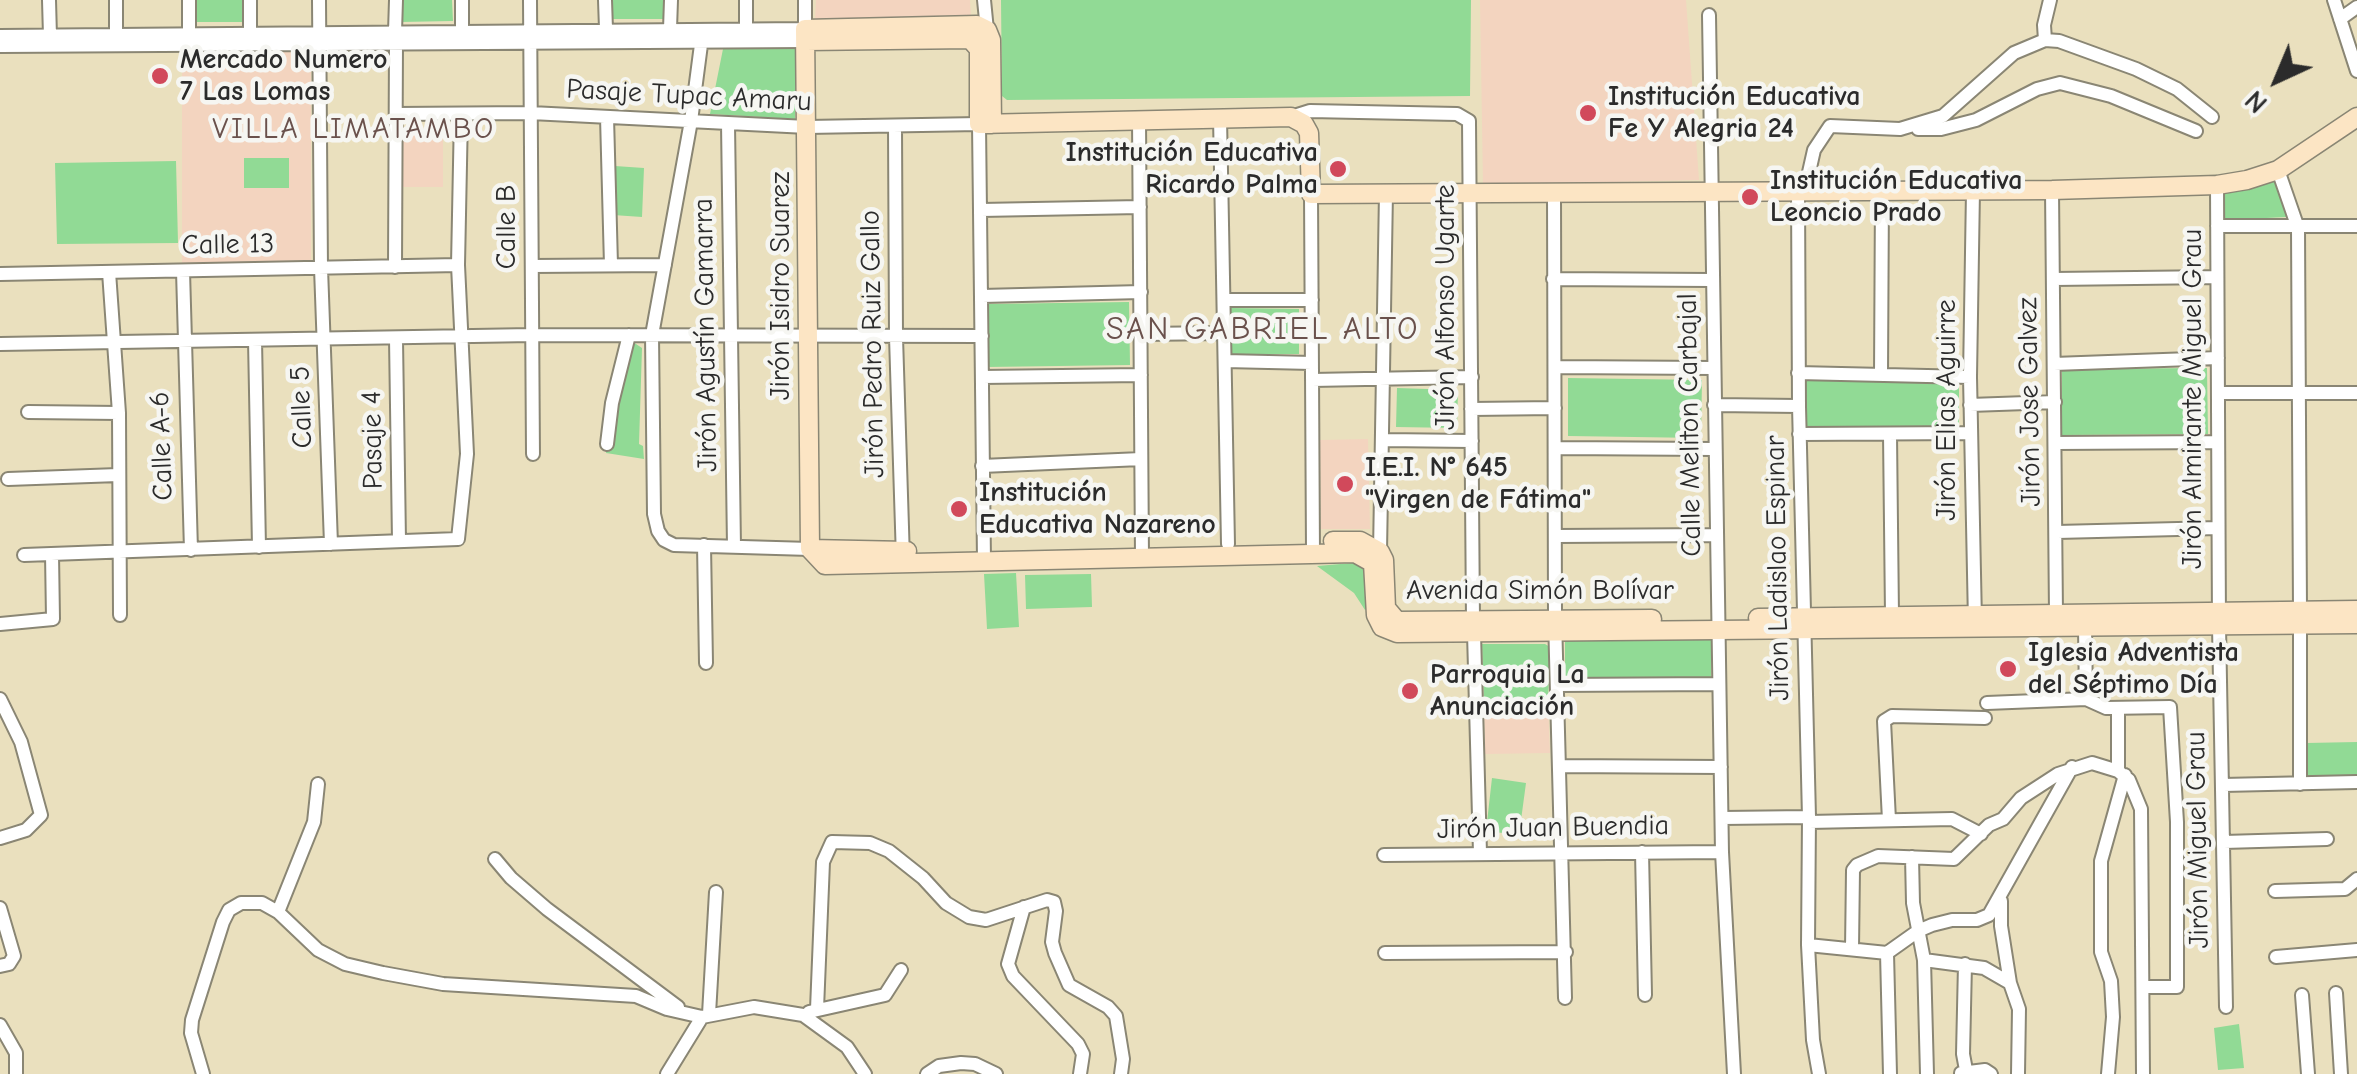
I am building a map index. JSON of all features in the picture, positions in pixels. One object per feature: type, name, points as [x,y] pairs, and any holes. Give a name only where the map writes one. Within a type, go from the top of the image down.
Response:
[{"type":"street","points":[[49,0],[50,36]]},
{"type":"street","points":[[116,0],[116,34]]},
{"type":"street","points":[[188,0],[189,32]]},
{"type":"street","points":[[250,0],[250,32]]},
{"type":"street","name":"Calle 5","points":[[319,0],[331,544]]},
{"type":"street","points":[[395,267],[396,0]]},
{"type":"street","points":[[462,0],[462,31]]},
{"type":"street","name":"Calle B","points":[[530,0],[533,454]]},
{"type":"street","points":[[605,0],[606,29]]},
{"type":"street","points":[[670,29],[671,0]]},
{"type":"street","points":[[746,0],[746,29]]},
{"type":"street","name":"Jirón Isidro Suarez","points":[[805,0],[810,550]]},
{"type":"street","points":[[981,36],[984,0]]},
{"type":"street","points":[[2045,40],[2050,0]]},
{"type":"street","points":[[2334,0],[2357,71]]},
{"type":"street","points":[[2340,18],[2357,8]]},
{"type":"street","name":"Calle Meliton Carbajal","points":[[1709,15],[1722,852],[1734,1074]]},
{"type":"street","points":[[0,46],[320,38],[805,35],[977,25],[981,36],[991,40],[981,210],[984,554]]},
{"type":"street","points":[[396,38],[462,31],[530,36],[606,29],[670,29],[702,36],[746,29],[805,35]]},
{"type":"street","points":[[0,36],[250,32],[320,38]]},
{"type":"street","points":[[652,335],[692,121],[702,36]]},
{"type":"street","points":[[1900,129],[1942,116],[2014,54],[2045,40],[2059,40],[2136,68],[2177,89],[2212,117]]},
{"type":"street","points":[[1900,129],[1942,128],[1976,120],[2037,89],[2060,83],[2111,96],[2196,131]]},
{"type":"street","name":"Jirón Alfonso Ugarte","points":[[1291,116],[1325,111],[1464,116],[1469,121],[1480,852]]},
{"type":"street","name":"Pasaje Tupac Amaru","points":[[396,114],[530,113],[807,127],[985,124]]},
{"type":"street","points":[[24,555],[458,539],[467,454],[458,266],[461,114]]},
{"type":"street","points":[[985,124],[1291,116],[1304,124],[1308,133],[1311,194],[1313,547]]},
{"type":"street","points":[[607,117],[610,265]]},
{"type":"street","points":[[1220,117],[1228,544]]},
{"type":"street","points":[[1311,194],[2052,190],[2217,185],[2278,170],[2357,117]]},
{"type":"street","points":[[1140,118],[1142,552]]},
{"type":"street","name":"Jirón Agustín Gamarra","points":[[728,124],[734,546]]},
{"type":"street","name":"Jirón Pedro Ruiz Gallo","points":[[895,126],[902,556]]},
{"type":"street","name":"Jirón Ladislao Espinar","points":[[1819,1074],[1813,1040],[1808,945],[1809,820],[1798,373],[1802,190],[1814,150],[1830,126],[1900,129]]},
{"type":"street","points":[[2278,170],[2298,228],[2300,784]]},
{"type":"street","name":"Jirón Almirante Miguel Grau","points":[[2217,185],[2219,619]]},
{"type":"street","points":[[1881,375],[1882,190]]},
{"type":"street","name":"Jirón Elias Aguirre","points":[[1973,190],[1970,405],[1975,622]]},
{"type":"street","name":"Jirón Jose Galvez","points":[[2052,190],[2056,613]]},
{"type":"street","points":[[1554,191],[1556,625],[1565,998]]},
{"type":"street","points":[[1377,558],[1386,192]]},
{"type":"street","points":[[981,210],[1140,207]]},
{"type":"street","points":[[2217,226],[2357,226]]},
{"type":"street","points":[[532,266],[665,265]]},
{"type":"street","name":"Calle 13","points":[[0,274],[458,266]]},
{"type":"street","name":"Calle A-6","points":[[183,271],[191,550]]},
{"type":"street","points":[[109,272],[119,413],[120,615]]},
{"type":"street","points":[[2054,279],[2217,276]]},
{"type":"street","points":[[1553,278],[1712,280]]},
{"type":"street","points":[[982,296],[1141,292]]},
{"type":"street","points":[[1224,300],[1312,300]]},
{"type":"street","points":[[1141,334],[1225,333]]},
{"type":"street","points":[[0,344],[532,335],[982,336]]},
{"type":"street","points":[[607,444],[629,335]]},
{"type":"street","name":"Avenida Simón Bolívar","points":[[652,335],[652,493],[658,531],[664,540],[674,545],[902,556]]},
{"type":"street","name":"Pasaje 4","points":[[396,339],[399,541]]},
{"type":"street","points":[[255,340],[259,547]]},
{"type":"street","points":[[2054,364],[2218,358]]},
{"type":"street","points":[[1225,361],[1312,362]]},
{"type":"street","points":[[1554,368],[1714,368]]},
{"type":"street","points":[[1798,373],[1970,377]]},
{"type":"street","points":[[982,377],[1141,375]]},
{"type":"street","points":[[1312,380],[1472,377]]},
{"type":"street","points":[[2218,393],[2357,392]]},
{"type":"street","points":[[1970,405],[2055,402]]},
{"type":"street","points":[[1714,404],[1799,406]]},
{"type":"street","points":[[1471,408],[1555,408]]},
{"type":"street","points":[[28,412],[119,413]]},
{"type":"street","points":[[1799,434],[1971,433]]},
{"type":"street","points":[[1890,434],[1892,616]]},
{"type":"street","points":[[1382,440],[1472,441]]},
{"type":"street","points":[[2056,443],[2218,442]]},
{"type":"street","points":[[1556,448],[1715,449]]},
{"type":"street","points":[[982,466],[1141,460]]},
{"type":"street","points":[[8,479],[118,475]]},
{"type":"street","points":[[2057,532],[2218,528]]},
{"type":"street","points":[[1556,536],[1716,535]]},
{"type":"street","name":"Avenida Simón Bolívar","points":[[810,550],[825,564],[902,556],[1313,547],[1360,541],[1384,560],[1386,608],[1397,621],[1474,626],[1975,622],[2056,613],[2300,625],[2357,624]]},
{"type":"street","name":"Avenida Simón Bolívar","points":[[1142,552],[1228,544],[1313,547]]},
{"type":"street","points":[[704,545],[706,663]]},
{"type":"street","points":[[0,624],[53,619],[52,554]]},
{"type":"street","name":"Avenida Simón Bolívar","points":[[2300,625],[2357,610]]},
{"type":"street","name":"Avenida Simón Bolívar","points":[[1804,623],[1892,616],[2085,628],[2219,619]]},
{"type":"street","name":"Jirón Miguel Grau","points":[[2219,619],[2226,1007]]},
{"type":"street","points":[[2085,628],[2086,699]]},
{"type":"street","points":[[1557,685],[1719,684]]},
{"type":"street","points":[[0,699],[20,742],[42,815],[26,830],[0,838]]},
{"type":"street","points":[[1987,703],[2086,699],[2106,708],[2170,707],[2177,822],[2177,987],[2144,987]]},
{"type":"street","points":[[2108,1074],[2112,1017],[2110,980],[2101,952],[2101,862],[2121,773],[2118,708]]},
{"type":"street","points":[[1889,820],[1884,721],[1892,716],[1985,718]]},
{"type":"street","points":[[1852,949],[1856,865],[1878,856],[1954,859],[2022,798],[2072,767],[2092,763],[2121,773],[2141,810],[2143,1074]]},
{"type":"street","points":[[1559,766],[1721,767]]},
{"type":"street","points":[[1808,945],[1887,954],[1918,930],[1989,915],[2072,767]]},
{"type":"street","points":[[2222,785],[2357,782]]},
{"type":"street","points":[[278,912],[314,822],[318,784]]},
{"type":"street","points":[[1722,818],[1952,819],[1981,834]]},
{"type":"street","points":[[2224,842],[2328,839]]},
{"type":"street","points":[[817,1009],[823,862],[832,842],[870,842],[889,851],[946,903],[969,918],[986,920],[1047,900],[1054,902],[1055,953],[1069,985],[1108,1007],[1116,1016],[1123,1058],[1121,1074]]},
{"type":"street","points":[[1642,852],[1645,994]]},
{"type":"street","name":"Jirón Juan Buendia","points":[[1384,855],[1722,852]]},
{"type":"street","points":[[1912,857],[1924,960],[1927,1074]]},
{"type":"street","points":[[495,859],[547,909],[700,1015]]},
{"type":"street","points":[[2274,891],[2345,889],[2357,879]]},
{"type":"street","points":[[667,1074],[700,1015],[716,892]]},
{"type":"street","points":[[2001,898],[2000,926],[2019,1009],[2018,1074]]},
{"type":"street","points":[[203,1074],[191,1033],[192,1020],[228,910],[240,903],[262,904],[278,912],[318,950],[346,964],[443,984],[636,996],[700,1015],[754,1008],[803,1015],[847,1047],[864,1074]]},
{"type":"street","points":[[1024,907],[1008,964],[1013,976],[1078,1044],[1083,1054],[1080,1074]]},
{"type":"street","points":[[0,908],[14,956],[9,964],[0,966]]},
{"type":"street","points":[[2276,957],[2357,950]]},
{"type":"street","points":[[1385,952],[1566,952]]},
{"type":"street","points":[[1887,954],[1890,1074]]},
{"type":"street","points":[[1924,960],[1965,964],[1998,973],[2010,983]]},
{"type":"street","points":[[1965,964],[1963,1072],[1986,1073]]},
{"type":"street","points":[[803,1015],[885,995],[900,970]]},
{"type":"street","points":[[2336,993],[2341,1074]]},
{"type":"street","points":[[2302,995],[2308,1074]]},
{"type":"street","points":[[0,1026],[16,1052],[16,1074]]},
{"type":"street","points":[[927,1074],[939,1066],[974,1064],[996,1074]]},
{"type":"shaded area","points":[[816,0],[970,0],[971,17],[815,21]]},
{"type":"shaded area","name":"Institución Educativa Fe Y Alegria 24","points":[[1480,0],[1686,0],[1699,180],[1483,185]]},
{"type":"shaded area","points":[[281,51],[307,52],[311,56],[311,262],[182,263],[182,56],[258,55],[263,59],[277,58]]},
{"type":"shaded area","points":[[402,133],[443,133],[443,187],[403,187]]},
{"type":"shaded area","name":"I.E.I. N° 645 \"Virgen de Fátima\"","points":[[1368,439],[1370,529],[1321,529],[1320,440]]},
{"type":"shaded area","points":[[1548,703],[1550,753],[1485,754],[1484,704]]},
{"type":"green space","points":[[194,0],[244,0],[244,22],[194,22]]},
{"type":"green space","points":[[399,0],[452,0],[453,21],[400,22]]},
{"type":"green space","points":[[611,0],[664,0],[664,19],[611,19]]},
{"type":"green space","points":[[1001,0],[1471,0],[1470,96],[1007,100],[1002,96]]},
{"type":"green space","points":[[796,48],[795,119],[710,114],[723,49]]},
{"type":"green space","points":[[244,158],[289,158],[289,188],[244,188]]},
{"type":"green space","points":[[176,161],[178,243],[57,244],[55,163]]},
{"type":"green space","points":[[615,166],[644,168],[642,217],[613,215]]},
{"type":"green space","points":[[2275,178],[2289,213],[2287,217],[2226,220],[2222,195]]},
{"type":"green space","points":[[1129,302],[1130,365],[987,367],[986,304]]},
{"type":"green space","points":[[1230,308],[1299,309],[1299,354],[1230,354]]},
{"type":"green space","points":[[633,342],[642,348],[639,444],[643,446],[644,459],[606,453],[626,348]]},
{"type":"green space","points":[[2207,368],[2208,434],[2062,435],[2062,369]]},
{"type":"green space","points":[[1568,378],[1702,380],[1701,438],[1568,436]]},
{"type":"green space","points":[[1804,379],[1959,380],[1959,429],[1804,429]]},
{"type":"green space","points":[[1397,388],[1458,390],[1457,428],[1396,427]]},
{"type":"green space","points":[[1364,562],[1365,610],[1354,593],[1317,566]]},
{"type":"green space","points":[[1016,573],[1019,627],[987,629],[984,574]]},
{"type":"green space","points":[[1091,574],[1092,607],[1026,609],[1025,575]]},
{"type":"green space","points":[[1711,637],[1711,678],[1565,679],[1565,641]]},
{"type":"green space","points":[[1482,644],[1550,647],[1548,703],[1484,704]]},
{"type":"green space","points":[[2357,742],[2357,776],[2307,777],[2306,743]]},
{"type":"green space","points":[[1492,778],[1526,783],[1519,835],[1486,831]]},
{"type":"green space","points":[[2239,1024],[2244,1068],[2218,1070],[2214,1028]]},
{"type":"place","name":"Mercado Numero 7 Las Lomas","points":[[160,76]]},
{"type":"place","name":"Institución Educativa Fe Y Alegria 24","points":[[1588,113]]},
{"type":"place","name":"Institución Educativa Ricardo Palma","points":[[1338,169]]},
{"type":"place","name":"Institución Educativa Leoncio Prado","points":[[1750,197]]},
{"type":"place","name":"I.E.I. N° 645 \"Virgen de Fátima\"","points":[[1345,484]]},
{"type":"place","name":"Institución Educativa Nazareno","points":[[959,509]]},
{"type":"place","name":"Iglesia Adventista del Séptimo Día","points":[[2008,669]]},
{"type":"place","name":"Parroquia La Anunciación","points":[[1410,691]]},
{"type":"district","name":"VILLA LIMATAMBO","points":[[354,130]]},
{"type":"district","name":"SAN GABRIEL ALTO","points":[[1263,330]]}]
